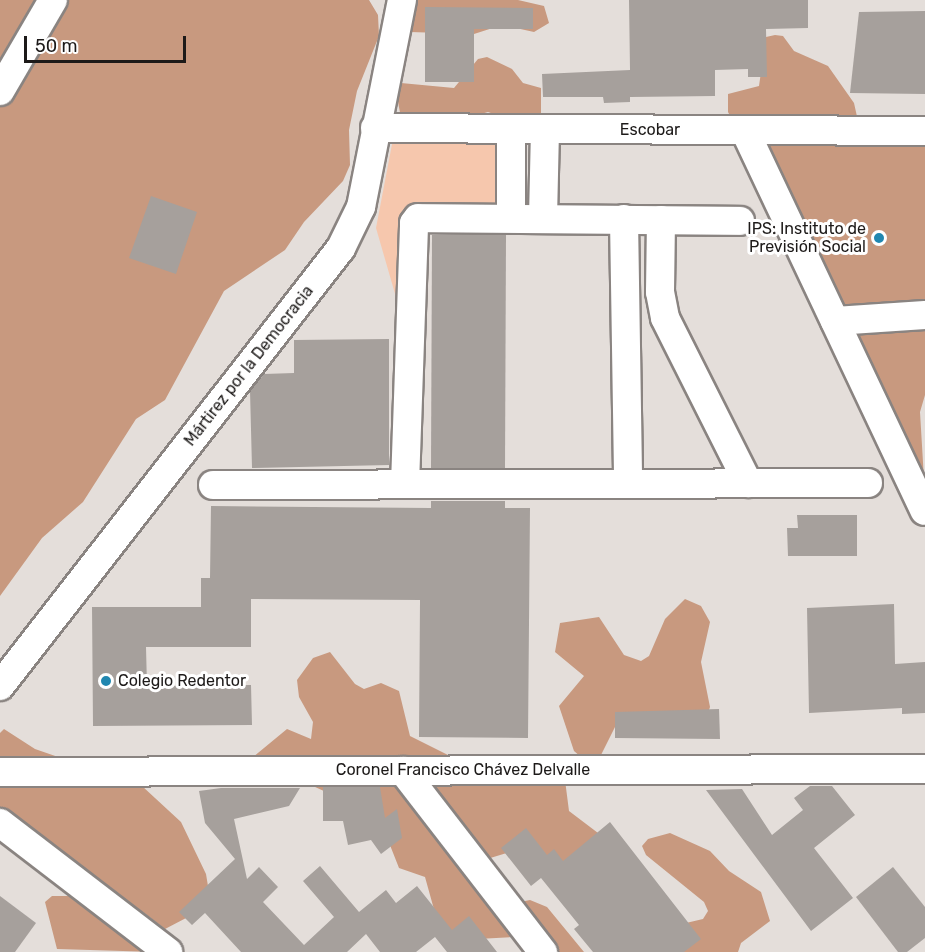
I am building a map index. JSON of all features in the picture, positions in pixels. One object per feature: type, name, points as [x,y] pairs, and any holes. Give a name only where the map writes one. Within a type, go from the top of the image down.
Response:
[{"type":"street","points":[[0,91],[53,0]]},
{"type":"street","name":"Mártirez por la Democracia","points":[[0,686],[341,248],[361,207],[402,0]]},
{"type":"street","name":"Escobar","points":[[375,128],[925,131]]},
{"type":"street","points":[[511,129],[511,217]]},
{"type":"street","points":[[543,218],[545,129]]},
{"type":"street","points":[[745,130],[925,511]]},
{"type":"street","points":[[405,484],[415,221],[423,216],[740,221]]},
{"type":"street","points":[[624,219],[628,484]]},
{"type":"street","points":[[661,220],[660,292],[666,318],[748,483]]},
{"type":"street","points":[[835,321],[925,315]]},
{"type":"street","points":[[213,485],[868,483]]},
{"type":"street","name":"Coronel Francisco Chávez Delvalle","points":[[0,772],[925,769]]},
{"type":"street","points":[[404,771],[543,952]]},
{"type":"street","points":[[0,823],[168,952]]},
{"type":"shaded area","points":[[0,0],[369,0],[378,15],[379,36],[357,91],[349,130],[350,165],[343,181],[304,222],[285,250],[224,291],[165,400],[136,419],[83,502],[42,538],[0,596]]},
{"type":"shaded area","points":[[391,0],[518,0],[544,6],[549,23],[534,32],[502,25],[474,34],[410,32]]},
{"type":"shaded area","points":[[783,36],[794,51],[828,66],[854,103],[858,121],[925,124],[925,395],[920,412],[925,496],[728,112],[728,94],[759,86],[766,37]]},
{"type":"shaded area","points":[[487,57],[512,69],[523,83],[541,88],[541,116],[505,118],[488,112],[470,117],[401,118],[396,91],[401,83],[454,88],[478,59]]},
{"type":"shaded area","points":[[393,139],[501,142],[498,224],[406,229],[400,311],[376,228]]},
{"type":"shaded area","points":[[685,599],[701,606],[710,622],[701,662],[710,707],[704,725],[615,727],[599,759],[581,757],[574,751],[559,706],[584,676],[555,652],[560,623],[599,617],[624,655],[641,661],[649,656],[665,619]]},
{"type":"shaded area","points":[[330,652],[355,684],[364,689],[381,683],[399,691],[410,736],[452,757],[565,780],[569,811],[598,833],[600,875],[510,852],[487,859],[515,903],[530,900],[547,907],[584,952],[554,952],[514,937],[459,940],[435,913],[425,877],[399,868],[386,835],[378,791],[370,784],[326,792],[252,758],[287,729],[311,739],[313,722],[299,697],[297,680],[313,658]]},
{"type":"shaded area","points":[[4,729],[35,749],[142,786],[181,822],[206,874],[209,892],[188,917],[165,929],[143,912],[134,913],[156,952],[57,949],[45,902],[52,896],[70,896],[69,887],[0,827],[0,733]]},
{"type":"shaded area","points":[[670,833],[710,851],[729,871],[761,892],[770,921],[741,943],[738,952],[681,952],[686,923],[703,919],[708,911],[704,902],[646,855],[642,846],[648,839]]},
{"type":"building","points":[[629,0],[808,0],[808,28],[766,29],[767,77],[748,77],[748,69],[715,70],[715,96],[630,97],[630,102],[604,103],[603,97],[543,97],[542,74],[630,70]]},
{"type":"building","points":[[425,7],[533,8],[533,29],[474,29],[474,82],[425,82]]},
{"type":"building","points":[[925,11],[925,94],[850,93],[859,12]]},
{"type":"building","points":[[151,196],[197,212],[176,274],[129,258]]},
{"type":"building","points":[[432,235],[506,235],[505,468],[431,468]]},
{"type":"building","points":[[389,339],[389,465],[252,468],[250,391],[264,374],[294,373],[294,340]]},
{"type":"building","points":[[431,501],[505,501],[505,508],[530,508],[528,738],[419,737],[420,600],[251,599],[251,647],[146,647],[147,686],[251,685],[252,725],[93,726],[92,607],[201,607],[201,578],[210,578],[211,506],[431,508]]},
{"type":"building","points":[[797,515],[857,515],[857,556],[788,556],[787,528],[798,528]]},
{"type":"building","points":[[894,604],[895,664],[925,662],[925,713],[902,714],[902,708],[809,713],[807,608]]},
{"type":"building","points":[[719,709],[720,739],[615,738],[615,712]]},
{"type":"building","points":[[810,786],[832,786],[855,815],[814,848],[853,898],[811,931],[706,790],[742,789],[772,835],[803,810],[794,798]]},
{"type":"building","points":[[323,787],[380,787],[385,818],[397,809],[402,838],[381,854],[371,840],[348,845],[343,821],[323,821]]},
{"type":"building","points":[[221,788],[300,788],[289,806],[234,819],[247,879],[259,867],[278,887],[263,902],[304,945],[334,917],[303,881],[320,866],[359,912],[386,890],[396,903],[417,886],[452,930],[469,916],[497,952],[447,952],[435,937],[416,952],[380,952],[366,934],[347,952],[241,952],[205,913],[192,925],[179,912],[235,859],[205,823],[199,791]]},
{"type":"building","points":[[610,822],[701,939],[684,952],[593,952],[574,929],[579,925],[541,878],[531,886],[501,848],[526,828],[547,855],[554,849],[563,861]]},
{"type":"building","points":[[893,867],[925,907],[925,938],[907,952],[898,952],[856,897]]},
{"type":"building","points":[[0,896],[36,923],[15,952],[0,952]]},
{"type":"place","name":"IPS: Instituto de Previsión Social","points":[[879,238]]},
{"type":"place","name":"Colegio Redentor","points":[[106,681]]}]
